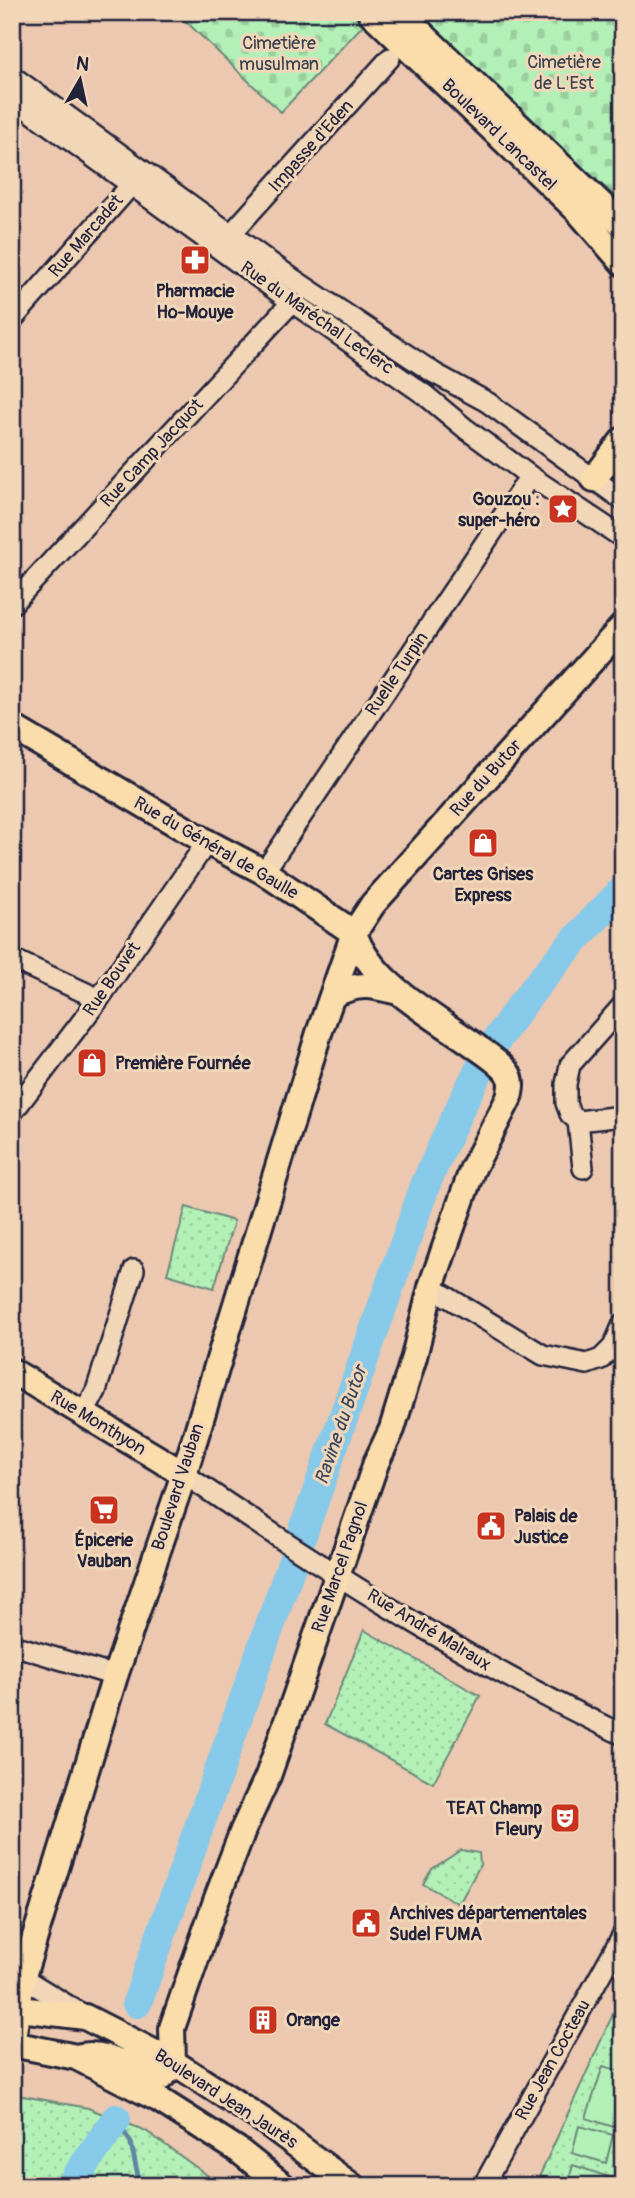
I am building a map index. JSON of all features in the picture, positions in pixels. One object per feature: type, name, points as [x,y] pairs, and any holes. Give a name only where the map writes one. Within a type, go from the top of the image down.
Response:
[{"type":"main road","name":"Boulevard Lancastel","points":[[370,12],[577,210],[623,263]]},
{"type":"main road","points":[[399,12],[621,223]]},
{"type":"main road","points":[[594,479],[623,440]]},
{"type":"main road","name":"Rue du Butor","points":[[354,933],[373,904],[623,626]]},
{"type":"main road","name":"Rue du Général de Gaulle","points":[[12,727],[264,873],[354,933],[359,948],[367,959],[399,992],[463,1037],[509,1074]]},
{"type":"main road","name":"Boulevard Vauban","points":[[12,2044],[18,1973],[184,1474],[319,1033],[354,933]]},
{"type":"main road","name":"Rue du Général de Gaulle","points":[[333,995],[363,985],[399,992]]},
{"type":"main road","name":"Rue Marcel Pagnol","points":[[173,2062],[172,2028],[176,2015],[221,1886],[268,1776],[331,1572],[392,1429],[414,1357],[423,1312],[472,1170],[509,1098],[512,1086],[509,1074]]},
{"type":"main road","name":"Rue Monthyon","points":[[12,1371],[184,1474]]},
{"type":"main road","name":"Boulevard Jean Jaurès","points":[[15,2008],[85,2017],[173,2062],[264,2121],[352,2186]]},
{"type":"main road","name":"Boulevard Jean Jaurès","points":[[12,2044],[76,2057],[148,2094],[238,2150],[283,2186]]},
{"type":"main road","points":[[76,2057],[102,2055],[153,2077],[162,2077],[173,2062]]},
{"type":"street","name":"Impasse d'Eden","points":[[232,234],[390,58]]},
{"type":"street","name":"Rue du Maréchal Leclerc","points":[[12,76],[293,279],[434,373],[487,402],[623,500]]},
{"type":"street","name":"Rue du Maréchal Leclerc","points":[[12,98],[292,302],[425,395],[530,476],[623,538]]},
{"type":"street","name":"Rue Marcadet","points":[[12,320],[132,184]]},
{"type":"street","name":"Rue Camp Jacquot","points":[[12,604],[292,302]]},
{"type":"street","name":"Ruelle Turpin","points":[[264,873],[530,476]]},
{"type":"street","points":[[585,511],[594,479]]},
{"type":"street","name":"Rue Bouvet","points":[[12,1113],[99,999],[207,842]]},
{"type":"street","points":[[12,959],[99,999]]},
{"type":"street","points":[[583,1168],[578,1122],[570,1114],[566,1103],[570,1065],[623,1005]]},
{"type":"street","points":[[578,1122],[623,1116]]},
{"type":"street","points":[[83,1415],[96,1391],[134,1270]]},
{"type":"street","points":[[431,1287],[543,1355],[587,1364],[601,1359],[613,1347],[623,1324]]},
{"type":"street","points":[[423,1312],[446,1309],[470,1312]]},
{"type":"street","name":"Rue André Malraux","points":[[184,1474],[331,1572],[535,1692],[623,1735]]},
{"type":"street","points":[[12,1651],[23,1648],[116,1676]]},
{"type":"street","name":"Rue Jean Cocteau","points":[[483,2186],[623,1934]]},
{"type":"street","points":[[18,1973],[85,2017]]},
{"type":"green space","name":"Cimetière musulman","points":[[176,12],[354,12],[365,23],[281,112]]},
{"type":"green space","name":"Cimetière de L'Est","points":[[411,12],[615,12],[623,19],[623,203],[460,60]]},
{"type":"green space","points":[[186,1207],[234,1221],[214,1288],[167,1274]]},
{"type":"green space","points":[[364,1630],[480,1696],[433,1783],[325,1724]]},
{"type":"green space","points":[[461,1850],[479,1853],[480,1865],[459,1904],[423,1884],[432,1869]]},
{"type":"green space","points":[[623,1992],[623,2186],[535,2186]]},
{"type":"green space","points":[[603,2066],[623,2072],[623,2130],[586,2118]]},
{"type":"green space","points":[[12,2094],[88,2108],[146,2131],[222,2186],[12,2186]]},
{"type":"green space","points":[[579,2126],[613,2135],[606,2163],[572,2153]]},
{"type":"green space","points":[[573,2165],[623,2182],[623,2186],[567,2186]]},
{"type":"waterway","name":"Ravine du Butor","points":[[137,2003],[426,1183],[468,1091],[498,1038],[557,961],[623,890]]},
{"type":"waterway","points":[[116,2119],[131,2143],[140,2186]]},
{"type":"waterway","name":"Ravine du Butor","points":[[70,2186],[116,2119]]},
{"type":"place","name":"Pharmacie Ho-Mouye","points":[[195,260]]},
{"type":"place","name":"Gouzou : super-héro","points":[[563,509]]},
{"type":"place","name":"Cartes Grises Express","points":[[483,843]]},
{"type":"place","name":"Première Fournée","points":[[92,1063]]},
{"type":"place","name":"Épicerie Vauban","points":[[104,1510]]},
{"type":"place","name":"Palais de Justice","points":[[491,1526]]},
{"type":"place","name":"TEAT Champ Fleury","points":[[565,1818]]},
{"type":"place","name":"Archives départementales Sudel FUMA","points":[[366,1923]]},
{"type":"place","name":"Orange","points":[[263,2020]]}]
